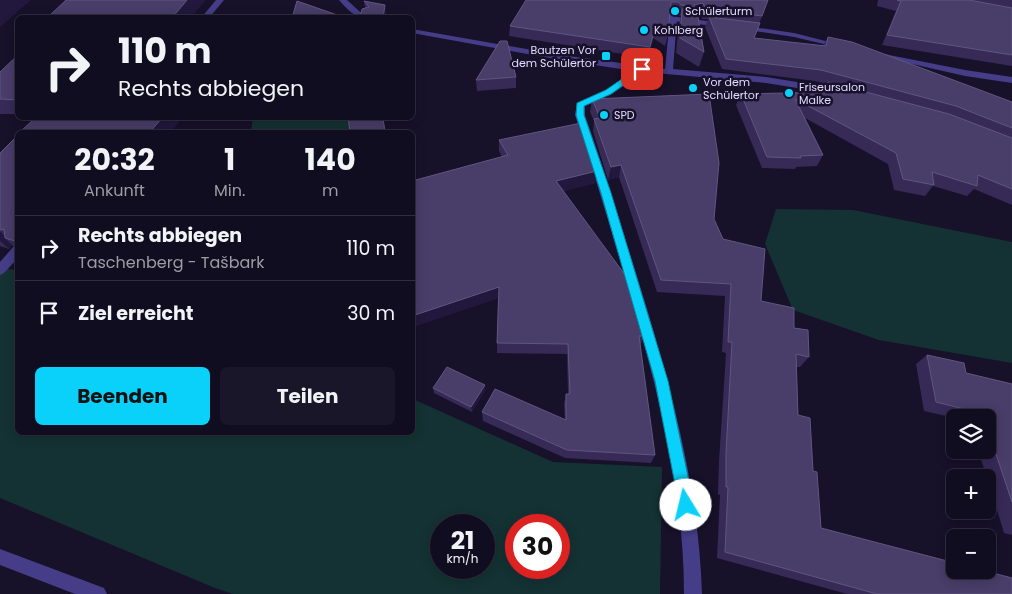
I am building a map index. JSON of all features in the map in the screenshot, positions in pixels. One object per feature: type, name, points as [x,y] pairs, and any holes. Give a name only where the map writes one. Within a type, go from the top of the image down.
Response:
[{"type":"street","points":[[208,15],[220,0]]},
{"type":"street","points":[[343,0],[360,15]]},
{"type":"street","points":[[669,72],[673,18],[748,28],[848,47]]},
{"type":"street","points":[[415,32],[489,46],[642,69],[815,86],[849,94]]},
{"type":"street","points":[[866,51],[965,73],[1012,80]]},
{"type":"street","points":[[642,69],[608,92],[580,105],[580,115],[606,193],[662,381],[690,524],[693,594]]},
{"type":"street","points":[[0,270],[15,252]]},
{"type":"street","points":[[0,557],[98,594]]},
{"type":"green space","points":[[253,120],[351,120],[353,130],[251,130]]},
{"type":"green space","points":[[776,209],[853,210],[1012,242],[1012,363],[879,340],[793,310],[765,244]]},
{"type":"green space","points":[[0,268],[15,270],[15,435],[415,435],[415,400],[553,462],[662,467],[660,594],[233,594],[0,498]]},
{"type":"building","points":[[66,0],[187,0],[174,15],[50,15]]},
{"type":"building","points":[[526,0],[768,0],[762,16],[705,8],[703,3],[694,5],[695,7],[671,2],[668,35],[655,28],[650,47],[510,26]]},
{"type":"building","points":[[897,0],[969,0],[1012,8],[1012,55],[887,35],[901,1]]},
{"type":"building","points":[[297,1],[337,15],[293,15]]},
{"type":"building","points":[[364,1],[385,5],[383,15],[361,15],[362,9],[369,7]]},
{"type":"building","points":[[682,9],[697,11],[704,52],[680,38]]},
{"type":"building","points":[[709,17],[760,23],[754,38],[826,46],[828,37],[852,42],[1012,102],[1012,128],[956,106],[821,70],[726,59]]},
{"type":"building","points":[[500,41],[507,41],[516,77],[476,80]]},
{"type":"building","points":[[15,58],[15,100],[0,99],[0,72]]},
{"type":"building","points":[[828,82],[949,114],[1012,138],[1012,189],[978,175],[977,186],[932,172],[934,185],[903,179],[896,153],[795,99],[823,155],[800,156],[801,158],[767,157],[741,94],[828,92]]},
{"type":"building","points":[[709,94],[719,163],[714,219],[723,239],[765,249],[761,301],[794,308],[794,328],[808,330],[809,357],[796,354],[798,415],[810,418],[813,471],[817,472],[821,528],[946,561],[946,579],[996,579],[996,574],[1012,578],[1012,594],[877,594],[725,552],[728,487],[726,487],[726,453],[732,342],[728,342],[731,284],[661,280],[621,165],[611,167],[594,119],[600,118],[592,99]]},
{"type":"building","points":[[33,120],[160,120],[152,130],[22,130]]},
{"type":"building","points":[[348,120],[383,120],[385,130],[350,130]]},
{"type":"building","points":[[581,123],[597,171],[556,181],[631,283],[641,315],[644,336],[639,336],[655,455],[567,450],[482,412],[495,389],[566,420],[566,394],[570,394],[568,344],[497,343],[499,287],[415,315],[415,180],[508,155],[499,140]]},
{"type":"building","points":[[15,138],[15,241],[5,238],[4,229],[0,230],[0,153]]},
{"type":"building","points":[[927,355],[964,363],[966,373],[1012,384],[1012,502],[996,454],[996,409],[964,409],[936,402]]},
{"type":"building","points":[[447,367],[485,385],[471,407],[433,388]]},
{"type":"place","name":"Schülerturm","points":[[675,11]]},
{"type":"place","name":"Kohlberg","points":[[644,30]]},
{"type":"place","name":"Bautzen Vor dem Schülertor","points":[[606,56]]},
{"type":"place","name":"Vor dem Schülertor","points":[[693,88]]},
{"type":"place","name":"Friseursalon Malke","points":[[789,93]]},
{"type":"place","name":"SPD","points":[[604,115]]},
{"type":"route","points":[[642,69],[608,92],[580,105],[580,115],[606,193],[662,381],[686,505]]}]
